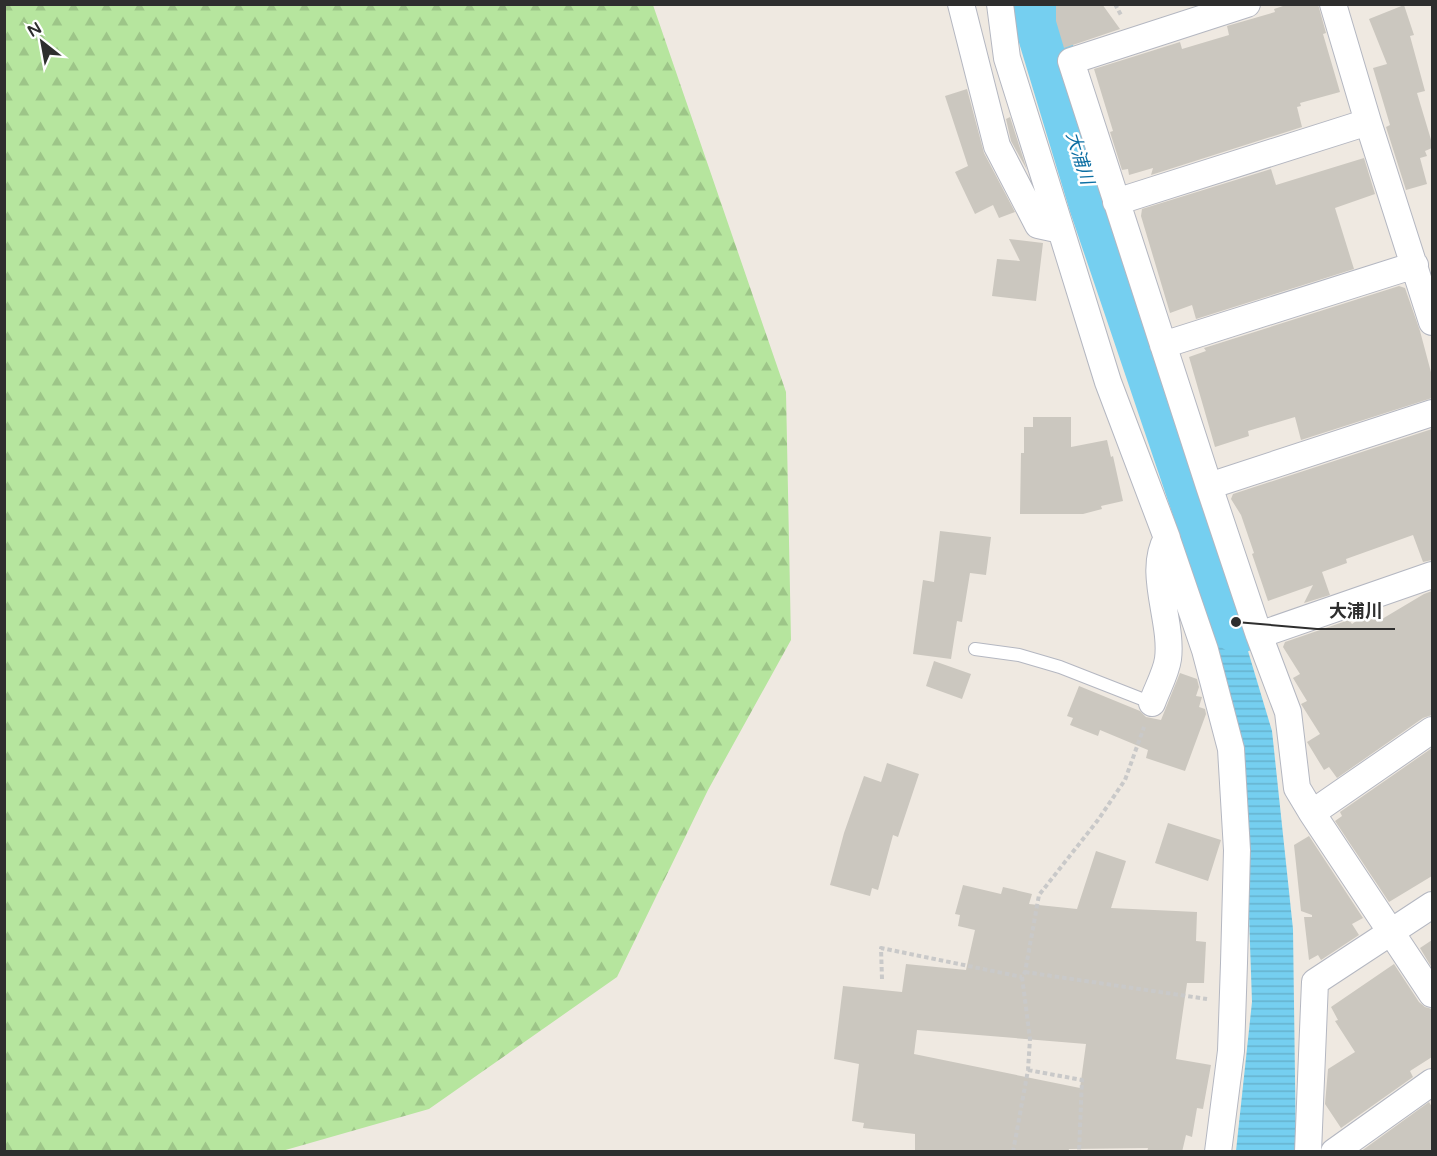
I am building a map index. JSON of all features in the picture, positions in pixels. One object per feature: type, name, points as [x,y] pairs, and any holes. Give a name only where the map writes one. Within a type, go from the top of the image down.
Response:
[{"type":"street","points":[[961,4],[997,146],[1038,225],[1061,230]]},
{"type":"street","points":[[1000,4],[1007,58],[1108,381],[1167,538],[1205,650],[1231,749],[1237,850],[1231,1051],[1218,1152]]},
{"type":"street","points":[[1247,4],[1071,61],[1209,486],[1288,712],[1297,788],[1432,994]]},
{"type":"street","points":[[1333,4],[1432,322]]},
{"type":"street","points":[[1116,202],[1368,122]]},
{"type":"street","points":[[1163,345],[1415,265]]},
{"type":"street","points":[[1209,486],[1432,413]]},
{"type":"street","points":[[1152,703],[1168,659],[1166,621],[1160,580],[1161,547],[1167,538]]},
{"type":"street","points":[[1259,634],[1432,575]]},
{"type":"street","points":[[1168,659],[1193,651],[1205,650]]},
{"type":"street","points":[[1312,813],[1432,730]]},
{"type":"street","points":[[1308,1152],[1315,982],[1432,905]]},
{"type":"street","points":[[1334,1152],[1432,1082]]},
{"type":"lane","points":[[975,649],[1019,655],[1060,667],[1152,703]]},
{"type":"path","points":[[1013,1152],[1028,1070],[1029,1039],[1022,977],[1025,972],[1039,895],[1098,820],[1125,780],[1152,703]]},
{"type":"path","points":[[882,979],[881,948],[1022,977]]},
{"type":"path","points":[[1025,972],[1232,1003]]},
{"type":"path","points":[[1028,1070],[1082,1080],[1079,1152]]},
{"type":"green space","points":[[5,4],[653,5],[786,392],[791,640],[708,790],[617,977],[429,1109],[282,1151],[5,1151]]},
{"type":"water","points":[[1221,561],[1272,731],[1293,929],[1296,1151],[1236,1151],[1252,1002],[1247,858],[1190,575]]},
{"type":"building","points":[[1056,4],[1102,4],[1120,29],[1064,48],[1056,21]]},
{"type":"building","points":[[1289,4],[1318,4],[1326,33],[1323,34],[1340,92],[1300,103],[1301,106],[1297,107],[1302,127],[1151,175],[1153,168],[1129,175],[1128,169],[1122,170],[1094,69],[1180,42],[1182,49],[1229,35],[1227,26],[1275,12],[1274,9]]},
{"type":"building","points":[[1404,5],[1414,35],[1410,36],[1425,91],[1417,93],[1432,143],[1432,148],[1425,151],[1427,156],[1420,158],[1427,184],[1406,190],[1386,127],[1390,125],[1373,68],[1387,64],[1369,19]]},
{"type":"building","points":[[967,89],[984,153],[1015,212],[999,218],[993,205],[975,214],[955,172],[968,166],[945,96]]},
{"type":"building","points":[[1010,117],[1027,170],[1011,141],[1006,119]]},
{"type":"building","points":[[1364,158],[1375,194],[1335,208],[1354,269],[1196,319],[1192,305],[1170,313],[1141,216],[1142,209],[1271,169],[1276,185]]},
{"type":"building","points":[[1009,239],[1043,243],[1036,301],[992,296],[997,259],[1020,261]]},
{"type":"building","points":[[1399,286],[1405,288],[1420,331],[1432,376],[1432,398],[1301,440],[1295,417],[1248,431],[1249,436],[1215,447],[1189,357],[1206,351],[1204,348]]},
{"type":"building","points":[[1033,417],[1071,417],[1071,447],[1107,440],[1123,501],[1101,506],[1102,509],[1083,514],[1020,514],[1021,453],[1024,453],[1024,427],[1033,427]]},
{"type":"building","points":[[1432,429],[1432,560],[1423,562],[1413,535],[1346,559],[1347,563],[1322,572],[1330,595],[1304,603],[1313,585],[1268,601],[1241,515],[1231,499],[1233,494]]},
{"type":"building","points":[[940,531],[991,537],[986,575],[970,573],[962,622],[957,621],[951,659],[913,654],[923,580],[934,582]]},
{"type":"building","points":[[1432,591],[1432,715],[1423,718],[1337,778],[1329,767],[1324,770],[1307,742],[1320,734],[1301,704],[1307,701],[1293,678],[1300,674],[1283,647],[1285,642],[1349,620],[1352,624],[1365,615],[1369,621],[1374,617],[1377,622]]},
{"type":"building","points":[[934,661],[971,674],[962,699],[926,686]]},
{"type":"building","points":[[1180,673],[1197,679],[1199,687],[1196,696],[1202,697],[1199,707],[1205,709],[1206,714],[1185,771],[1146,758],[1148,750],[1100,730],[1098,736],[1070,725],[1073,718],[1067,716],[1079,686],[1140,711],[1146,717],[1161,720]]},
{"type":"building","points":[[1432,748],[1432,876],[1389,902],[1335,821],[1342,816],[1340,812]]},
{"type":"building","points":[[887,763],[919,774],[898,837],[893,835],[878,890],[872,888],[870,896],[830,885],[844,833],[864,776],[881,782]]},
{"type":"building","points":[[1168,823],[1221,840],[1208,881],[1155,863]]},
{"type":"building","points":[[1309,836],[1363,918],[1352,924],[1359,935],[1321,960],[1318,955],[1309,960],[1304,917],[1312,917],[1312,915],[1301,911],[1294,845]]},
{"type":"building","points":[[1096,851],[1126,861],[1111,908],[1197,912],[1196,941],[1206,942],[1204,983],[1187,983],[1176,1059],[1211,1065],[1203,1109],[1197,1108],[1192,1137],[1186,1135],[1182,1152],[1147,1152],[1148,1148],[1069,1149],[1068,1152],[915,1152],[915,1134],[863,1128],[864,1123],[852,1121],[859,1064],[834,1059],[843,986],[902,992],[906,964],[966,970],[975,930],[958,926],[960,915],[955,914],[963,885],[1001,894],[1003,887],[1032,894],[1029,904],[1077,909]],"holes":[[[917,1030],[1086,1044],[1080,1088],[914,1054]]]},
{"type":"building","points":[[1432,940],[1432,968],[1420,948]]},
{"type":"building","points":[[1394,964],[1419,1002],[1432,1009],[1432,1057],[1410,1071],[1413,1077],[1341,1128],[1325,1104],[1328,1069],[1355,1052],[1335,1021],[1338,1020],[1331,1007]]},
{"type":"building","points":[[1429,1102],[1432,1107],[1432,1152],[1360,1152]]},
{"type":"waterway","name":"大浦川","points":[[1034,4],[1094,203],[1238,628]]},
{"type":"place","name":"大浦川","points":[[1236,622]]}]
